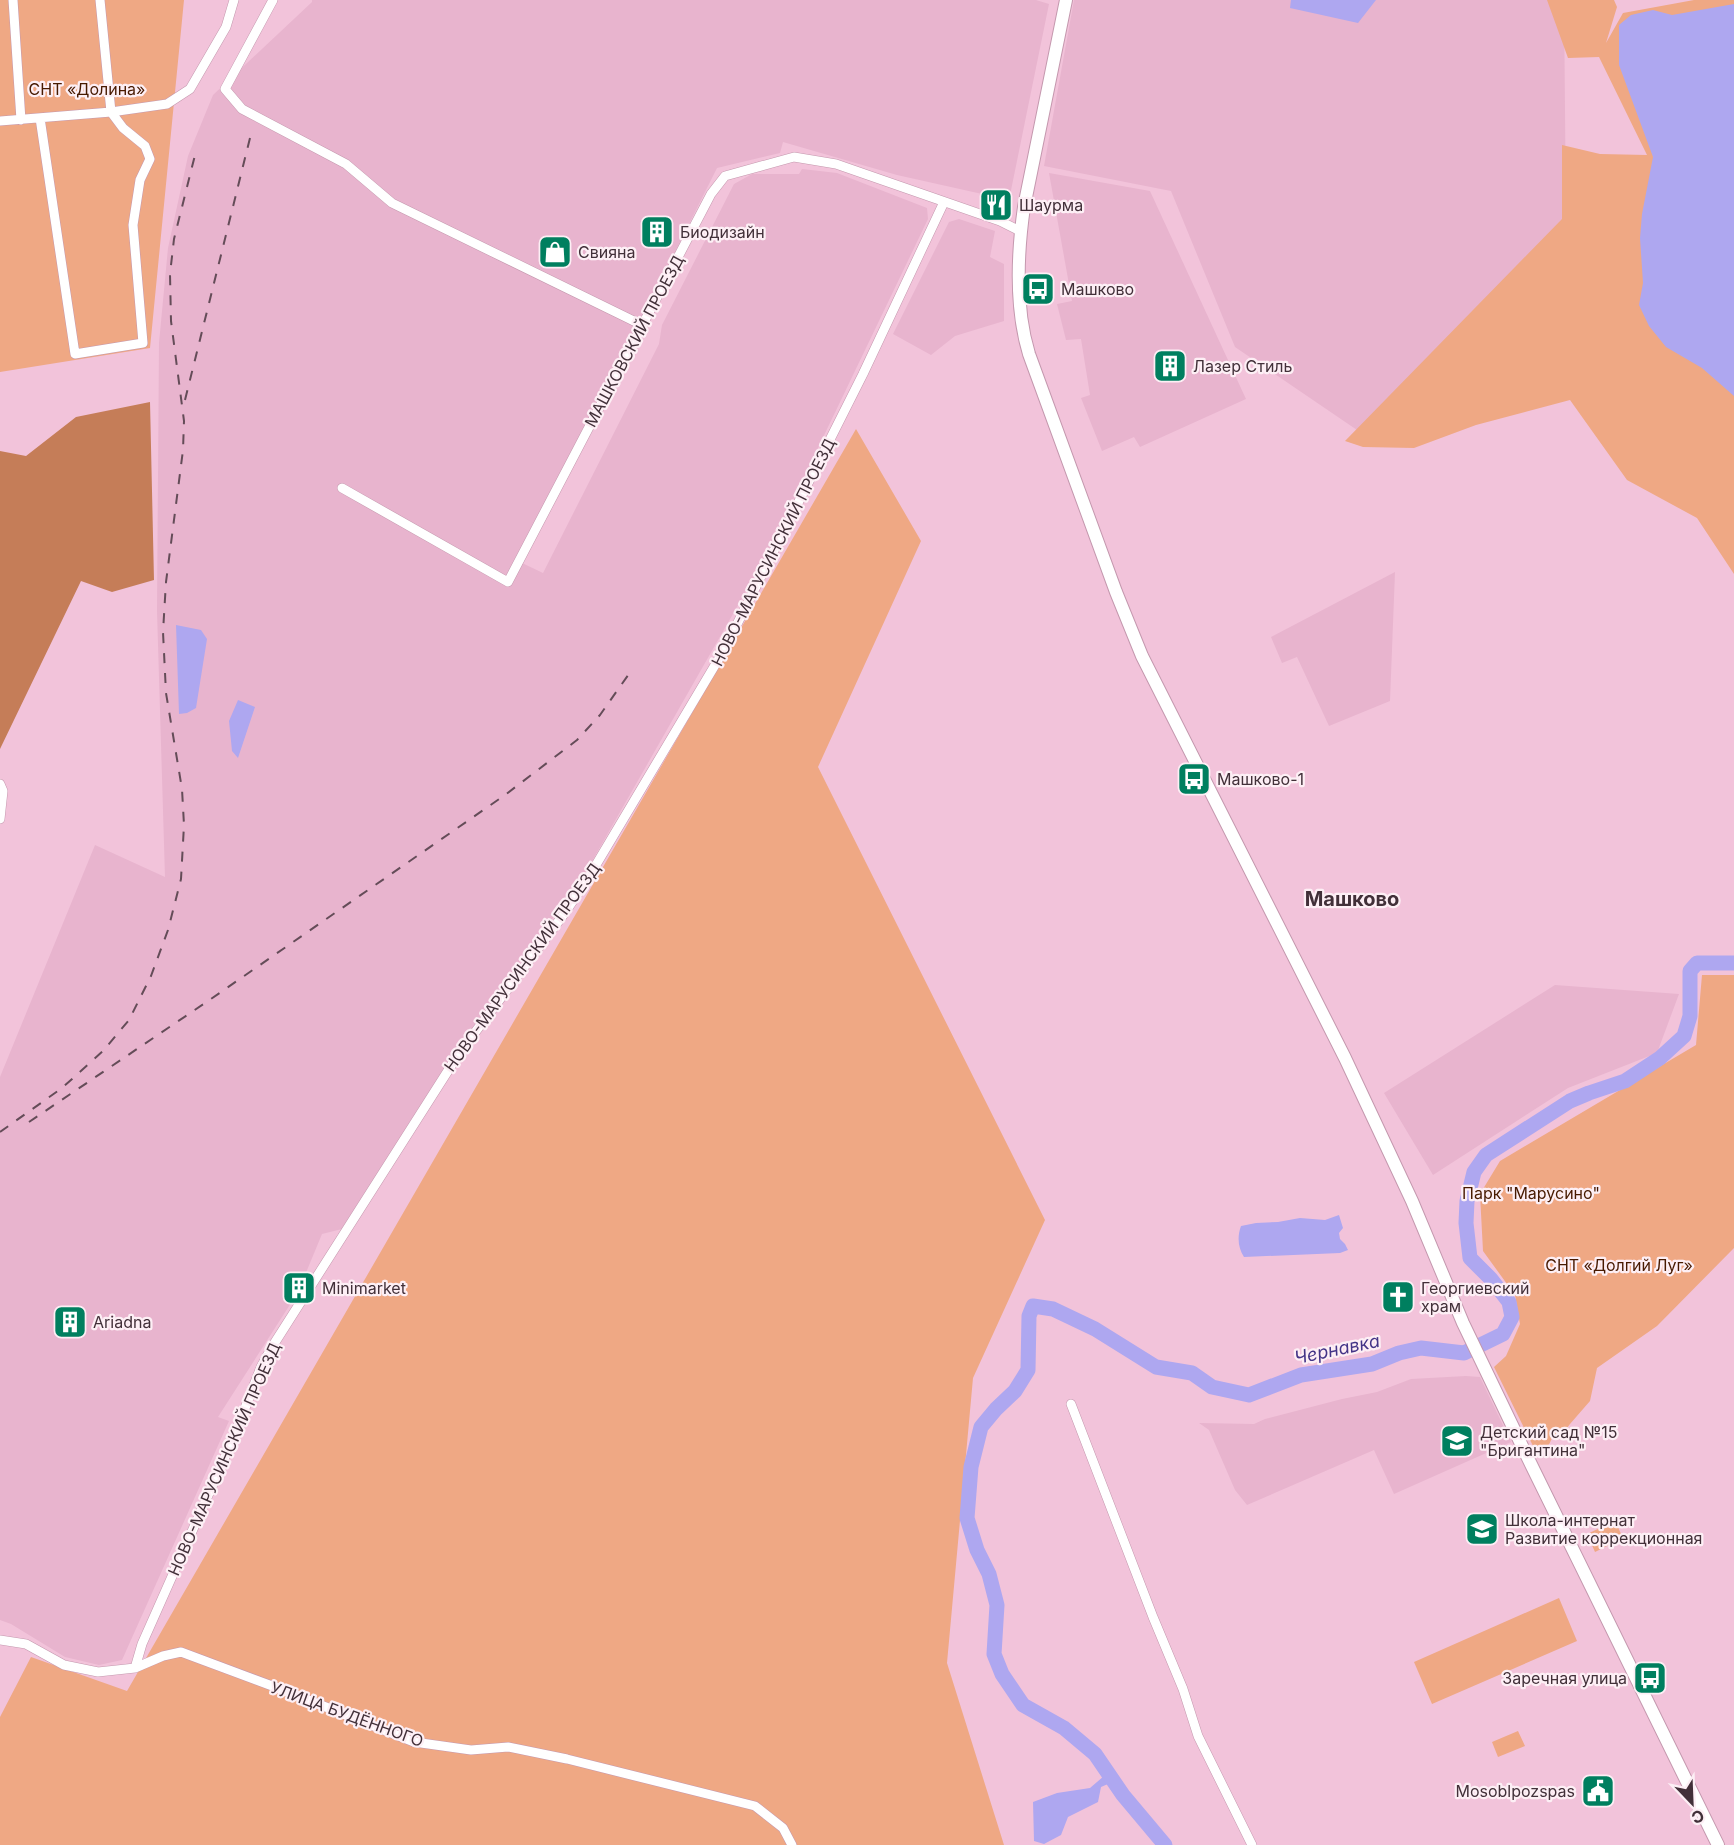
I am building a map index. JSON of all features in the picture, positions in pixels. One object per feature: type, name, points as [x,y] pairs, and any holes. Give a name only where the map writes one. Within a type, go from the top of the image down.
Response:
[{"type":"street","points":[[13,0],[21,120]]},
{"type":"street","points":[[40,118],[75,354],[143,343],[134,225],[140,180],[150,159],[145,146],[123,128],[111,112],[100,0]]},
{"type":"street","points":[[0,121],[111,112],[167,104],[190,89],[226,27],[234,0]]},
{"type":"street","points":[[273,0],[225,89],[242,109],[346,164],[392,203],[642,325]]},
{"type":"street","points":[[1066,0],[1020,231],[1019,305],[1023,335],[1128,624],[1159,692],[1371,1112],[1412,1201],[1463,1323],[1718,1845]]},
{"type":"street","name":"МАШКОВСКИЙ ПРОЕЗД","points":[[342,488],[508,582],[711,194],[725,176],[794,157],[836,164],[1000,221],[1020,231]]},
{"type":"street","name":"НОВО-МАРУСИНСКИЙ ПРОЕЗД","points":[[135,1668],[142,1644],[261,1367],[272,1347],[458,1055],[587,880],[724,650],[858,385],[944,202]]},
{"type":"street","points":[[0,784],[3,790],[0,819]]},
{"type":"street","points":[[1071,1404],[1182,1689],[1198,1736],[1252,1845]]},
{"type":"street","name":"УЛИЦА БУДЁННОГО","points":[[0,1640],[26,1644],[64,1665],[98,1672],[135,1668],[163,1656],[181,1652],[414,1742],[471,1750],[508,1747],[567,1759],[755,1806],[783,1828],[792,1845]]},
{"type":"shaded area","points":[[312,0],[1036,0],[1049,4],[1009,200],[897,175],[783,142],[780,153],[717,168],[520,562],[543,573],[659,344],[662,325],[734,184],[752,174],[799,174],[802,169],[837,173],[927,208],[928,219],[766,556],[583,877],[454,1053],[342,1229],[322,1234],[298,1292],[218,1417],[229,1421],[122,1660],[99,1665],[65,1657],[11,1624],[0,1620],[0,1077],[95,845],[165,877],[157,611],[159,343],[168,248],[188,156],[213,95]]},
{"type":"shaded area","points":[[1074,0],[1564,0],[1566,220],[1357,430],[1235,347],[1171,191],[1044,166]]},
{"type":"shaded area","points":[[1291,0],[1376,0],[1358,23],[1290,8]]},
{"type":"shaded area","points":[[1734,4],[1734,396],[1702,368],[1666,347],[1649,326],[1639,305],[1643,283],[1640,238],[1642,214],[1653,157],[1619,65],[1619,25],[1631,15],[1653,10],[1672,15]]},
{"type":"shaded area","points":[[1049,173],[1150,191],[1246,399],[1140,447],[1134,437],[1102,451],[1081,398],[1090,395],[1081,339],[1066,340],[1057,304],[1072,301]]},
{"type":"shaded area","points":[[959,219],[995,231],[990,257],[1004,264],[1004,321],[955,336],[931,355],[893,334],[949,222]]},
{"type":"shaded area","points":[[150,402],[154,580],[112,592],[81,581],[0,749],[0,451],[26,456],[76,417]]},
{"type":"shaded area","points":[[1395,572],[1390,701],[1329,726],[1297,657],[1282,663],[1271,637]]},
{"type":"shaded area","points":[[176,625],[201,630],[207,639],[196,708],[179,714]]},
{"type":"shaded area","points":[[238,700],[255,707],[238,758],[232,751],[229,721]]},
{"type":"shaded area","points":[[1555,985],[1679,994],[1657,1053],[1568,1088],[1433,1175],[1384,1093]]},
{"type":"shaded area","points":[[1339,1215],[1343,1228],[1339,1233],[1340,1239],[1348,1250],[1340,1253],[1244,1257],[1240,1250],[1241,1226],[1300,1218],[1325,1220]]},
{"type":"shaded area","points":[[1480,1377],[1511,1442],[1394,1494],[1374,1450],[1247,1505],[1235,1490],[1209,1430],[1199,1423],[1254,1424],[1265,1419],[1377,1392],[1411,1379]]},
{"type":"shaded area","points":[[1104,1776],[1108,1784],[1101,1787],[1098,1802],[1068,1817],[1061,1835],[1044,1844],[1034,1841],[1033,1802],[1057,1793],[1090,1788]]},
{"type":"green space","name":"СНТ «Долина»","points":[[0,0],[184,0],[150,348],[0,372]]},
{"type":"green space","points":[[1547,0],[1614,0],[1617,7],[1606,43],[1623,13],[1694,0],[1734,0],[1734,574],[1697,518],[1627,480],[1570,400],[1476,425],[1414,448],[1363,447],[1345,441],[1562,219],[1562,145],[1600,154],[1647,155],[1599,57],[1568,58]]},
{"type":"green space","points":[[856,429],[921,541],[818,767],[1045,1220],[973,1378],[947,1663],[1004,1845],[0,1845],[0,1717],[31,1657],[127,1691]]},
{"type":"green space","points":[[1702,975],[1734,975],[1734,1248],[1657,1326],[1597,1368],[1590,1401],[1559,1439],[1552,1437],[1547,1447],[1536,1452],[1494,1367],[1506,1356],[1520,1324],[1515,1295],[1483,1251],[1480,1194],[1500,1161],[1696,1045]]},
{"type":"green space","points":[[1615,1521],[1623,1538],[1595,1552],[1587,1534]]},
{"type":"green space","points":[[1559,1598],[1577,1641],[1432,1704],[1414,1662]]},
{"type":"green space","points":[[1518,1731],[1525,1746],[1498,1757],[1492,1742]]},
{"type":"waterway","name":"Чернавка","points":[[1165,1845],[1123,1795],[1095,1754],[1064,1728],[1023,1705],[1002,1674],[994,1654],[997,1605],[989,1574],[977,1550],[967,1518],[971,1467],[981,1427],[1015,1391],[1028,1370],[1029,1316],[1033,1306],[1053,1309],[1095,1329],[1156,1367],[1192,1373],[1212,1387],[1249,1395],[1301,1375],[1372,1364],[1399,1353],[1421,1348],[1464,1353],[1503,1334],[1512,1317],[1509,1302],[1470,1258],[1466,1223],[1467,1201],[1474,1172],[1486,1155],[1570,1101],[1625,1081],[1660,1058],[1684,1036],[1690,1016],[1690,971],[1697,963],[1734,963]]},
{"type":"railway","points":[[185,400],[250,138]]},
{"type":"railway","points":[[0,1132],[62,1088],[103,1051],[129,1020],[151,976],[168,930],[181,879],[184,825],[182,789],[166,693],[163,632],[166,582],[183,450],[184,421],[171,321],[170,274],[174,239],[195,155]]},
{"type":"railway","points":[[29,1122],[505,795],[577,740],[600,715],[631,671]]},
{"type":"place","name":"Шаурма","points":[[996,205]]},
{"type":"place","name":"Биодизайн","points":[[657,232]]},
{"type":"place","name":"Свияна","points":[[555,252]]},
{"type":"place","name":"Машково","points":[[1038,289]]},
{"type":"place","name":"Лазер Стиль","points":[[1170,366]]},
{"type":"place","name":"Машково-1","points":[[1194,779]]},
{"type":"place","name":"Minimarket","points":[[299,1288]]},
{"type":"place","name":"Георгиевский храм","points":[[1398,1297]]},
{"type":"place","name":"Ariadna","points":[[70,1322]]},
{"type":"place","name":"Детский сад №15 \"Бригантина\"","points":[[1457,1441]]},
{"type":"place","name":"Школа-интернат Развитие коррекционная","points":[[1482,1529]]},
{"type":"place","name":"Заречная улица","points":[[1650,1678]]},
{"type":"place","name":"Mosoblpozspas","points":[[1598,1791]]},
{"type":"district","name":"Машково","points":[[1352,899]]},
{"type":"park label","name":"Парк \"Марусино\"","points":[[1531,1193]]},
{"type":"park label","name":"СНТ «Долгий Луг»","points":[[1619,1265]]}]
